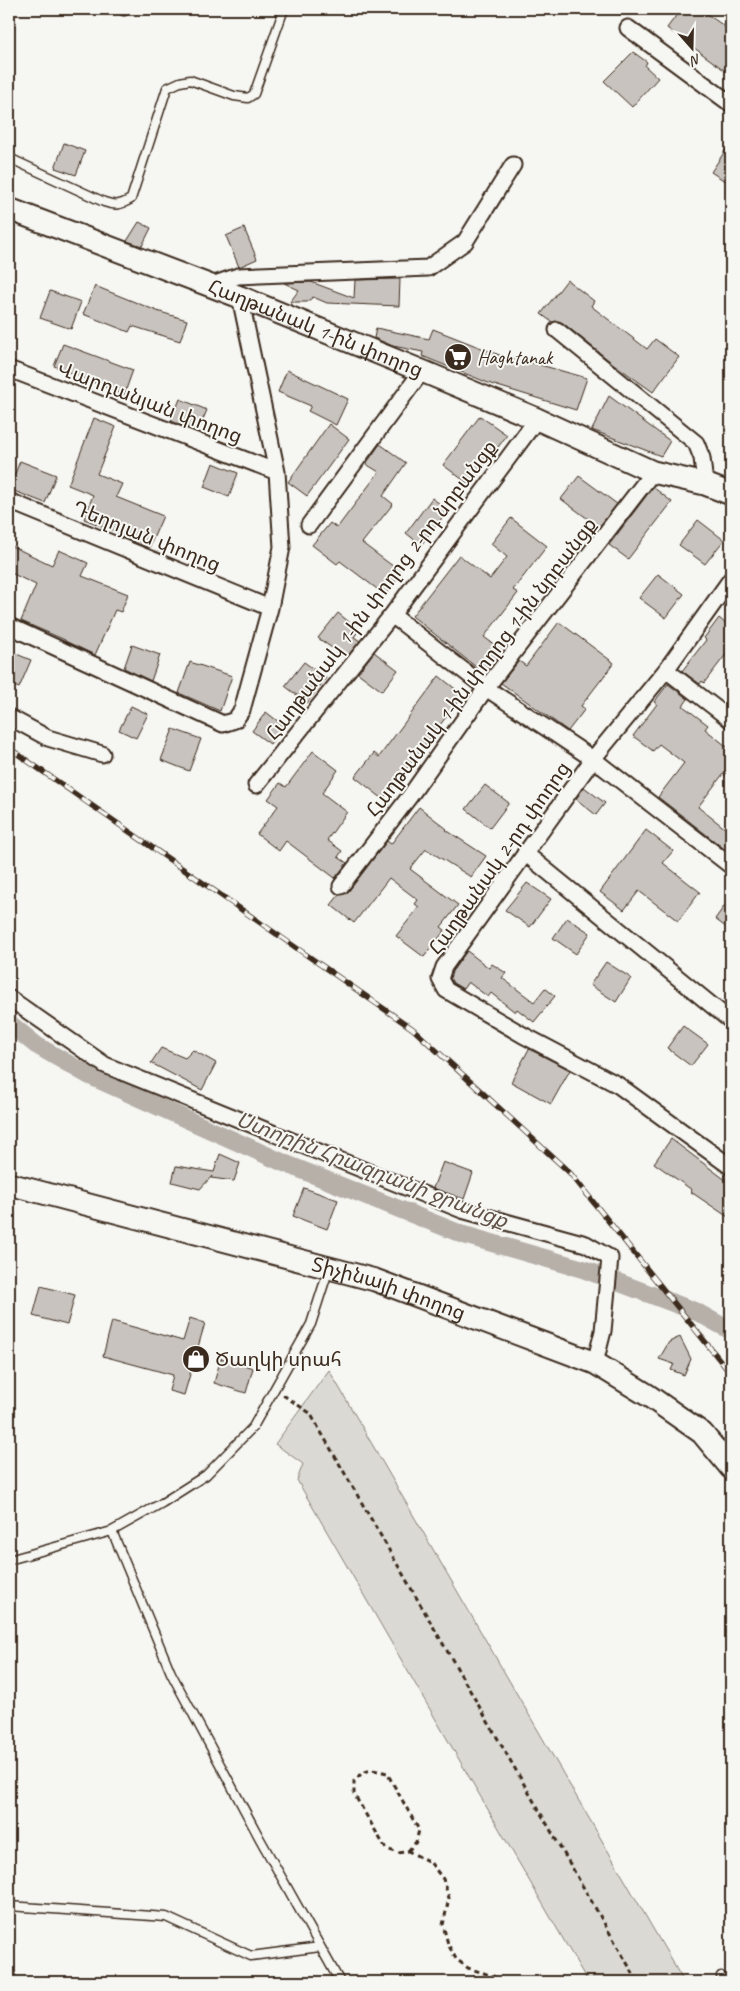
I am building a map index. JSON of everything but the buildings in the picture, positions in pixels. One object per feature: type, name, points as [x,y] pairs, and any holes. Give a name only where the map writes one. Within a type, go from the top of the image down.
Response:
[{"type":"main road","name":"Հաղթանակ 1-ին փողոց","points":[[9,209],[240,297],[422,371],[537,419],[653,472],[706,484],[731,494]]},
{"type":"main road","name":"Տիչինայի փողոց","points":[[9,1184],[375,1280],[595,1363],[649,1396],[702,1433],[731,1468]]},
{"type":"street","points":[[628,28],[731,104]]},
{"type":"street","points":[[209,286],[238,276],[428,268],[465,242],[513,165]]},
{"type":"street","points":[[9,626],[223,724],[235,720],[242,710],[270,608],[282,547],[277,472],[240,297]]},
{"type":"street","points":[[557,330],[696,443],[702,458],[706,484]]},
{"type":"street","name":"Վարդանյան փողոց","points":[[9,369],[277,472]]},
{"type":"street","points":[[309,525],[422,371]]},
{"type":"street","name":"Հաղթանակ 1-ին փողոց 2-րդ նրբանցք","points":[[256,785],[392,615],[537,419]]},
{"type":"street","name":"Հաղթանակ 1-ին փողոց 1-ին նրբանցք","points":[[341,886],[410,796],[486,688],[653,472]]},
{"type":"street","name":"Դեղոյան փողոց","points":[[9,501],[270,608]]},
{"type":"street","name":"Հաղթանակ 2-րդ փողոց","points":[[731,579],[666,670],[593,759],[444,967],[440,979],[446,990],[523,1035],[618,1085],[731,1167]]},
{"type":"street","points":[[392,615],[486,688],[593,759],[731,866]]},
{"type":"street","points":[[666,670],[731,720]]},
{"type":"street","points":[[9,717],[48,738],[102,754]]},
{"type":"street","points":[[525,853],[731,1021]]},
{"type":"street","points":[[9,998],[104,1065],[462,1210],[586,1244],[610,1258],[603,1330],[595,1363]]},
{"type":"lane","points":[[9,158],[104,202],[113,205],[131,200],[167,88],[190,80],[234,96],[248,98],[254,94],[284,9]]},
{"type":"lane","points":[[9,1560],[112,1531],[162,1503],[206,1475],[253,1426],[311,1324],[329,1268]]},
{"type":"lane","points":[[112,1531],[172,1674],[260,1839],[340,1982]]},
{"type":"lane","points":[[9,1906],[166,1917],[251,1956],[320,1946]]},
{"type":"path","points":[[274,1389],[310,1413],[638,1982]]},
{"type":"path","points":[[408,1851],[416,1842],[419,1830],[388,1773],[374,1769],[362,1772],[354,1781],[354,1794],[386,1848],[399,1853],[408,1851],[430,1862],[443,1879],[449,1898],[443,1925],[448,1944],[456,1958],[468,1968],[493,1976],[500,1982]]},
{"type":"shaded area","points":[[329,1370],[684,1982],[588,1982],[297,1480],[303,1464],[275,1444]]},
{"type":"waterway","name":"Ստորին Հրազդանի ջրանցք","points":[[9,1023],[36,1045],[88,1075],[284,1163],[464,1235],[583,1269],[697,1312],[731,1331]]},
{"type":"railway","points":[[9,748],[413,1029],[570,1173],[731,1374]]},
{"type":"place","name":"Haghtanak","points":[[458,357]]},
{"type":"place","name":"Ծաղկի սրահ","points":[[196,1359]]}]
